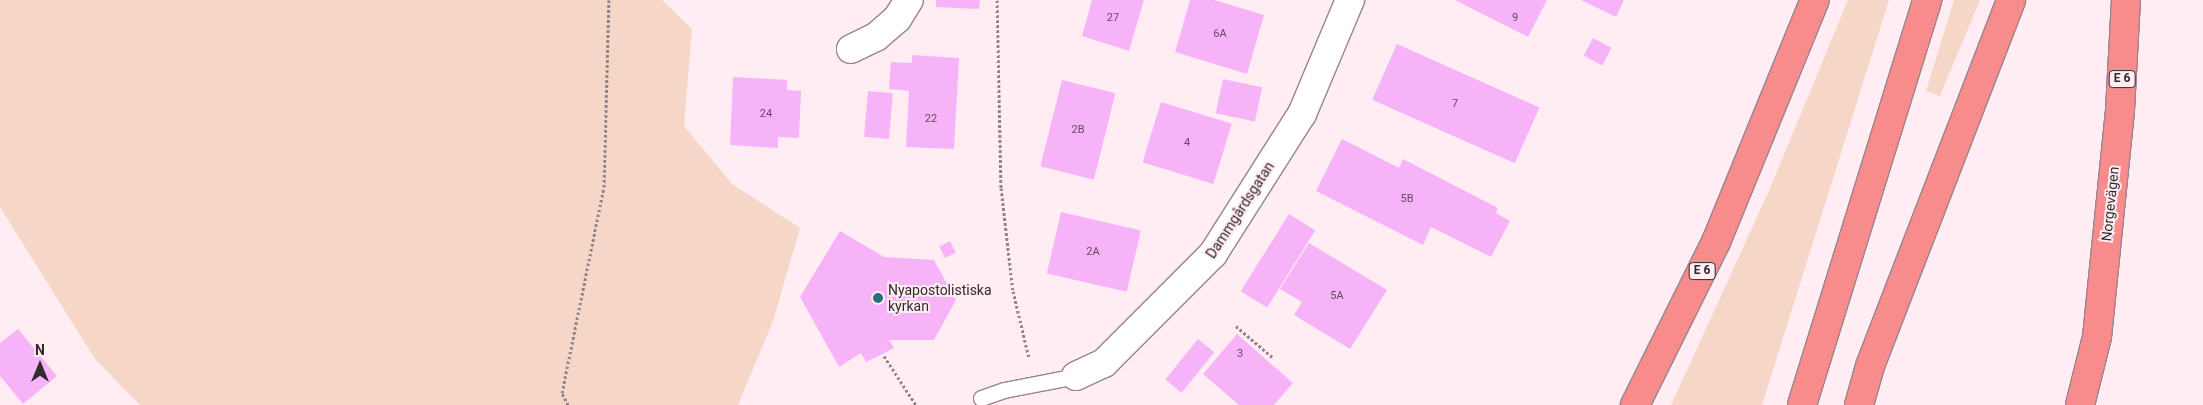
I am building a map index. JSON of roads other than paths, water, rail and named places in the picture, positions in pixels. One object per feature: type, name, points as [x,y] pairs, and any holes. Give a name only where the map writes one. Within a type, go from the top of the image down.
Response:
[{"type":"highway","name":"E 6","points":[[1635,405],[1716,242],[1815,0]]},
{"type":"highway","points":[[1802,405],[1927,0]]},
{"type":"highway","points":[[1859,405],[1870,366],[2010,0]]},
{"type":"highway","name":"Norgevägen","points":[[2080,405],[2098,337],[2120,110],[2126,0]]},
{"type":"street","points":[[852,49],[876,37],[897,19],[909,0]]},
{"type":"street","name":"Dammgårdsgatan","points":[[1076,376],[1104,363],[1213,254],[1302,114],[1350,0]]},
{"type":"lane","points":[[981,398],[1004,390],[1034,386],[1076,376]]},
{"type":"place","name":"Nyapostolistiska kyrkan","points":[[878,298]]}]
